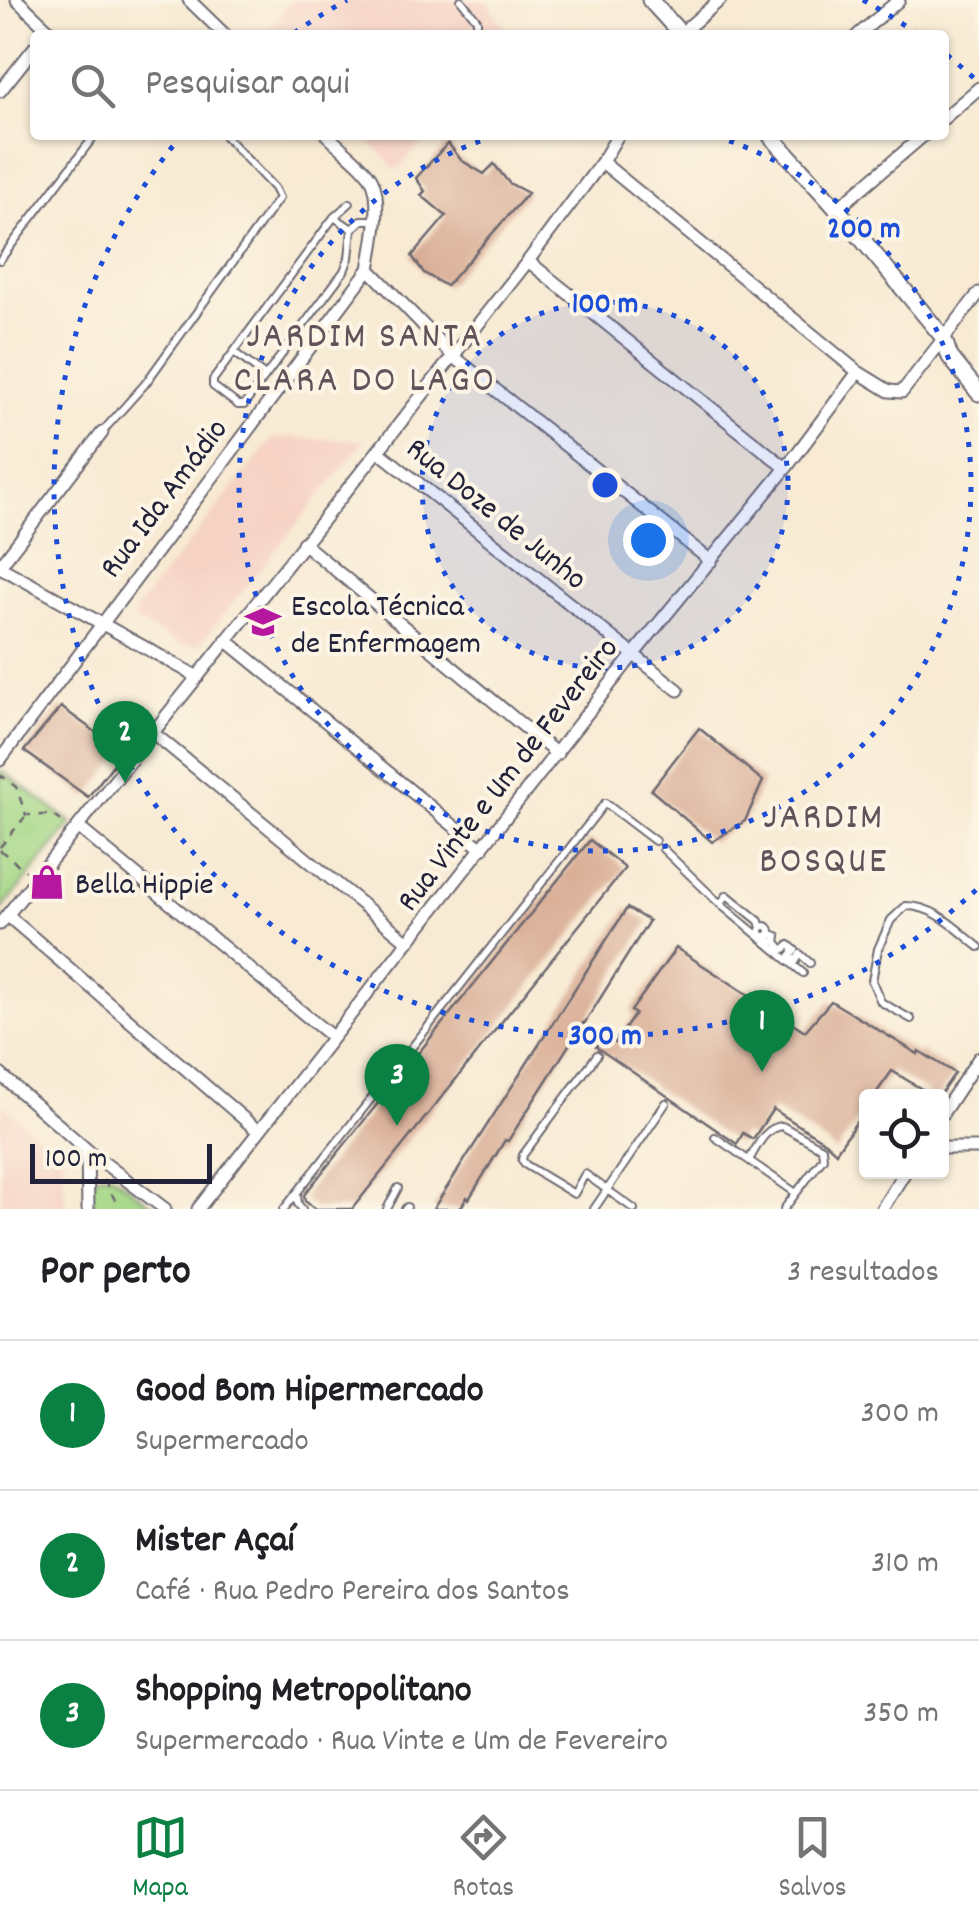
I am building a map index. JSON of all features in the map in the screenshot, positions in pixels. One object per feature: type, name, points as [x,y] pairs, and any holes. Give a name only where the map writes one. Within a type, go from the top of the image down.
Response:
[{"type":"street","points":[[16,0],[46,30]]},
{"type":"street","points":[[189,0],[220,30]]},
{"type":"street","points":[[203,13],[213,0]]},
{"type":"street","points":[[650,0],[677,30]]},
{"type":"street","points":[[686,30],[720,0]]},
{"type":"street","points":[[864,30],[899,0]]},
{"type":"street","points":[[0,91],[30,52]]},
{"type":"street","points":[[949,114],[979,88]]},
{"type":"street","points":[[332,140],[370,175],[375,185],[376,220],[369,269],[453,356],[710,561]]},
{"type":"street","points":[[258,1131],[4,920],[528,261],[615,140]]},
{"type":"street","points":[[775,140],[943,337],[950,357],[979,394]]},
{"type":"street","points":[[837,209],[918,140]]},
{"type":"street","points":[[602,162],[858,372],[889,392],[902,392],[979,293]]},
{"type":"street","points":[[528,261],[786,468]]},
{"type":"street","name":"Rua Ida Amádio","points":[[0,760],[369,269]]},
{"type":"street","name":"Rua Vinte e Um de Fevereiro","points":[[198,1209],[858,372]]},
{"type":"street","points":[[102,433],[0,567],[198,677]]},
{"type":"street","name":"Rua Doze de Junho","points":[[378,451],[678,690]]},
{"type":"street","points":[[304,543],[557,754]]},
{"type":"street","points":[[226,640],[482,850]]},
{"type":"street","points":[[152,732],[408,942]]},
{"type":"street","points":[[78,826],[332,1037]]},
{"type":"street","points":[[949,1103],[979,1058]]},
{"type":"street","points":[[0,1074],[87,1150],[165,1209]]},
{"type":"street","points":[[949,1148],[979,1148]]},
{"type":"street","points":[[87,1150],[88,1209]]},
{"type":"street","points":[[882,1209],[901,1179]]},
{"type":"lane","points":[[461,0],[478,20],[477,30]]},
{"type":"lane","points":[[0,260],[91,140]]},
{"type":"lane","points":[[102,433],[145,384],[279,198],[229,140]]},
{"type":"lane","points":[[350,202],[334,217],[213,380],[213,386],[241,406],[344,272],[352,229],[362,220],[376,220]]},
{"type":"lane","points":[[334,217],[352,229]]},
{"type":"lane","points":[[234,352],[266,376]]},
{"type":"lane","points":[[284,1209],[605,803],[655,842]]},
{"type":"lane","points":[[663,849],[720,904],[803,973]]},
{"type":"lane","points":[[720,904],[727,895],[759,921],[760,934],[769,935],[769,941],[783,950],[789,945],[795,950],[790,956],[796,961],[800,954],[810,963]]},
{"type":"lane","points":[[910,1019],[881,1002],[872,981],[878,949],[891,920],[906,906],[921,906],[979,947]]},
{"type":"lane","points":[[597,1055],[522,1160],[574,1194],[584,1174],[634,1209]]},
{"type":"lane","points":[[596,1207],[666,1103]]},
{"type":"lane","points":[[749,1160],[775,1126],[822,1148],[823,1158],[784,1209]]},
{"type":"lane","points":[[714,1137],[796,1193]]},
{"type":"lane","points":[[386,1209],[398,1188]]},
{"type":"lane","points":[[296,1193],[302,1209]]},
{"type":"path","points":[[0,778],[16,787],[26,815]]},
{"type":"path","points":[[26,815],[54,815]]},
{"type":"path","points":[[26,815],[0,848],[28,872]]},
{"type":"path","points":[[101,1175],[120,1209]]},
{"type":"shaded area","points":[[293,0],[486,0],[507,30],[268,30]]},
{"type":"shaded area","points":[[366,140],[424,140],[398,170]]},
{"type":"shaded area","points":[[274,437],[365,440],[199,645],[172,641],[134,620],[135,610]]},
{"type":"shaded area","points":[[0,1103],[62,1155],[66,1209],[0,1209]]},
{"type":"green space","points":[[2,771],[72,823],[0,912],[0,774]]},
{"type":"green space","points":[[110,1173],[157,1209],[91,1209],[92,1182],[98,1175]]},
{"type":"building","points":[[448,143],[461,160],[484,174],[494,164],[509,183],[528,193],[446,286],[424,273],[412,256],[446,216],[421,195],[425,191],[416,178]]},
{"type":"building","points":[[61,707],[123,752],[88,797],[24,751]]},
{"type":"building","points":[[699,728],[763,781],[745,821],[712,842],[651,790]]},
{"type":"building","points":[[590,840],[625,868],[352,1209],[315,1209],[304,1195]]},
{"type":"building","points":[[627,908],[649,921],[584,1024],[469,1199],[460,1209],[433,1209]]},
{"type":"building","points":[[676,948],[805,1031],[831,1001],[955,1073],[944,1089],[922,1089],[892,1071],[879,1089],[859,1089],[859,1118],[836,1152],[773,1109],[753,1139],[743,1133],[737,1144],[596,1047],[603,1036],[615,1043],[635,1014],[631,1011]]},
{"type":"place","name":"Escola Técnica de Enfermagem","points":[[263,622]]},
{"type":"place","name":"Mister Açaí","points":[[125,783]]},
{"type":"place","name":"Bella Hippie","points":[[47,882]]},
{"type":"place","name":"Good Bom Hipermercado","points":[[762,1072]]},
{"type":"place","name":"Shopping Metropolitano","points":[[397,1126]]},
{"type":"district","name":"JARDIM SANTA CLARA DO LAGO","points":[[365,354]]},
{"type":"district","name":"JARDIM BOSQUE","points":[[824,836]]}]
